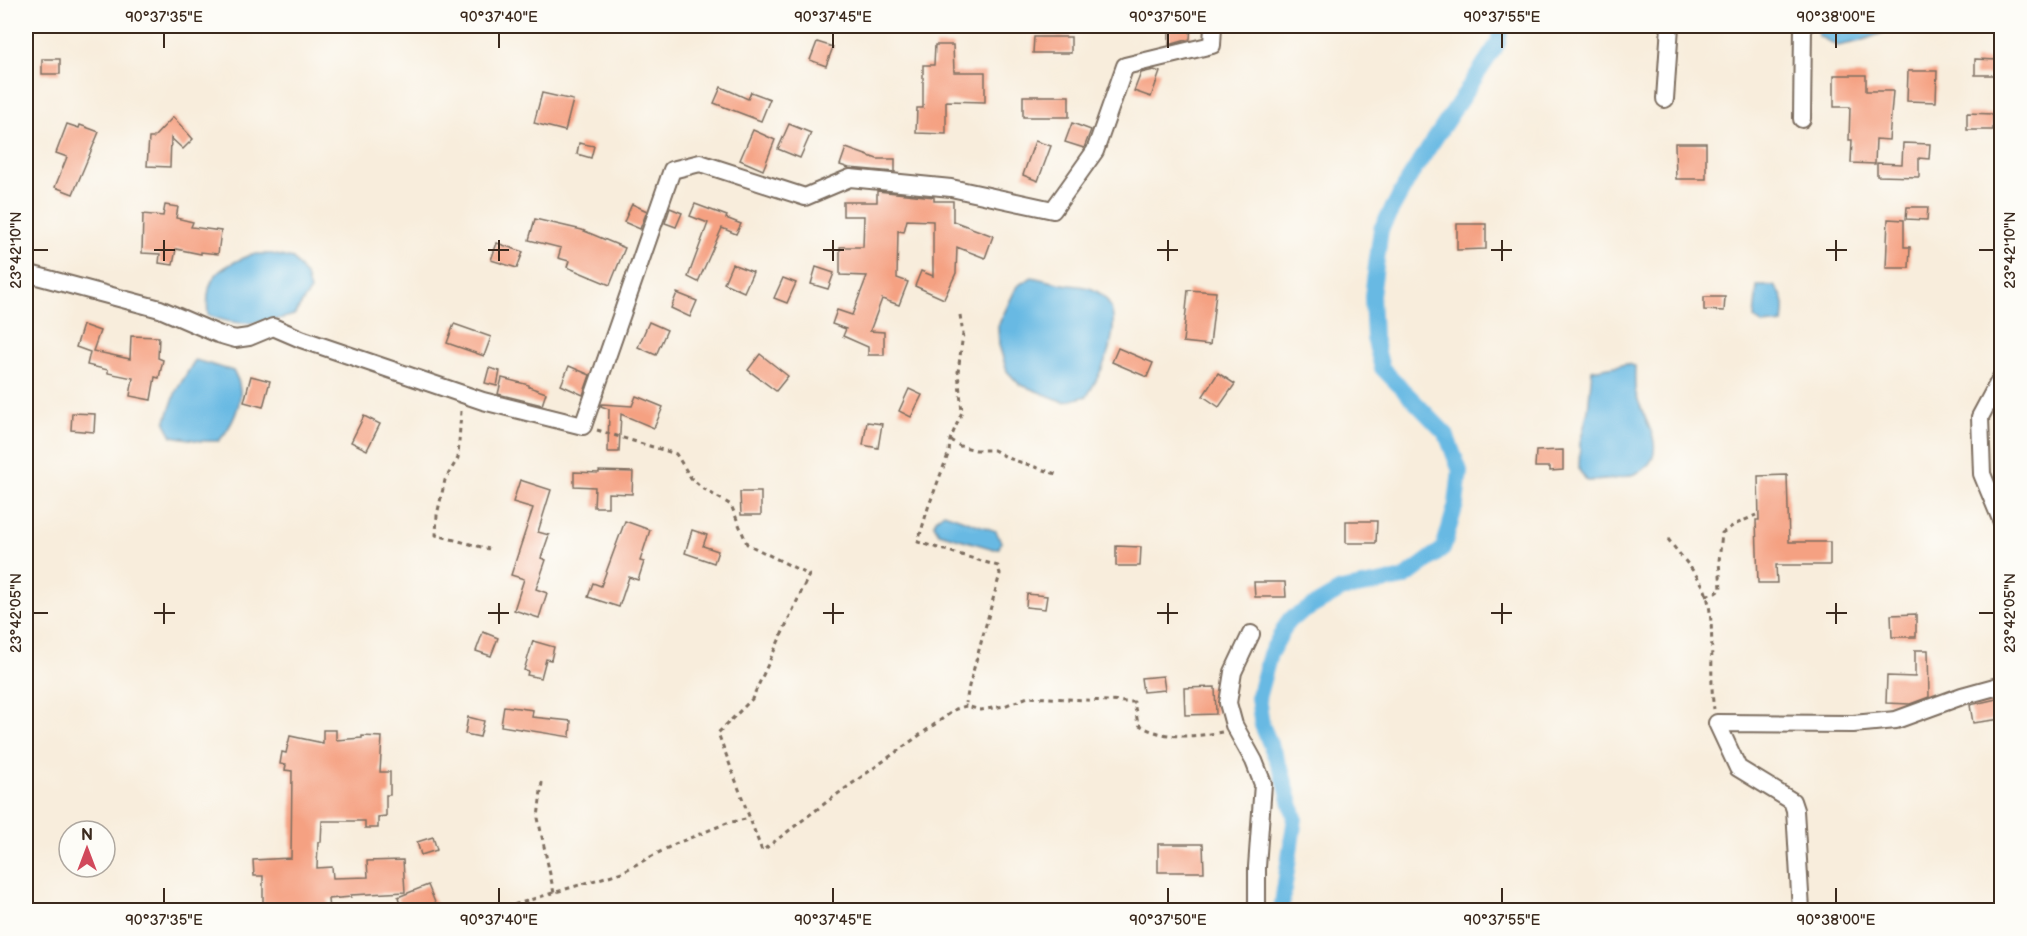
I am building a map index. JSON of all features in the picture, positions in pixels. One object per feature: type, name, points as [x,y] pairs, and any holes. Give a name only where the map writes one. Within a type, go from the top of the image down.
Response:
[{"type":"street","points":[[26,273],[160,309],[235,339],[249,337],[273,327],[301,339],[468,395],[583,426],[672,170],[700,164],[805,197],[850,178],[951,188],[1053,210],[1095,151],[1125,66],[1212,45],[1213,26]]},
{"type":"street","points":[[1665,99],[1670,26]]},
{"type":"street","points":[[1802,118],[1803,26]]},
{"type":"street","points":[[2001,376],[1980,417],[1982,474],[2001,522]]},
{"type":"street","points":[[1251,634],[1233,672],[1228,704],[1236,730],[1263,784],[1257,867],[1257,910]]},
{"type":"street","points":[[1801,910],[1795,810],[1792,801],[1738,768],[1717,723],[1853,724],[1896,720],[1962,696],[2001,685]]},
{"type":"path","points":[[960,315],[963,334],[958,372],[962,412],[950,440],[918,542],[998,566],[1000,574],[966,703]]},
{"type":"path","points":[[468,395],[459,413],[458,458],[445,480],[437,515],[436,535],[489,549]]},
{"type":"path","points":[[583,426],[676,454],[691,478],[704,489],[731,505],[747,544],[809,575],[752,699],[718,733],[762,851],[831,798],[946,716],[966,706],[981,710],[1004,706],[1028,698],[1134,702],[1138,724],[1148,730],[1191,737],[1236,730]]},
{"type":"path","points":[[950,440],[960,446],[976,450],[994,450],[1008,458],[1059,475]]},
{"type":"path","points":[[1706,595],[1714,594],[1721,589],[1719,561],[1722,533],[1756,515]]},
{"type":"path","points":[[1668,540],[1703,585],[1709,605],[1711,691],[1717,723]]},
{"type":"path","points":[[542,782],[538,818],[554,893]]},
{"type":"path","points":[[497,910],[622,872],[675,844],[727,823],[750,819]]},
{"type":"water","points":[[1817,26],[1901,26],[1861,41],[1838,46],[1818,36]]},
{"type":"water","points":[[252,254],[272,254],[293,259],[306,276],[310,291],[294,315],[272,321],[241,323],[208,315],[209,290],[216,275],[231,264]]},
{"type":"water","points":[[1032,277],[1090,288],[1107,300],[1112,312],[1111,342],[1100,372],[1087,396],[1064,402],[1019,384],[1007,371],[999,345],[998,326],[1017,286]]},
{"type":"water","points":[[1757,286],[1774,286],[1781,294],[1784,303],[1783,323],[1763,325],[1754,318]]},
{"type":"water","points":[[195,360],[233,371],[239,382],[238,407],[232,422],[219,441],[201,441],[172,436],[165,423],[176,391]]},
{"type":"water","points":[[1627,364],[1635,366],[1636,394],[1652,434],[1654,448],[1652,459],[1645,468],[1636,473],[1612,479],[1587,481],[1579,470],[1580,443],[1588,410],[1592,370]]},
{"type":"water","points":[[944,513],[996,531],[1001,542],[999,548],[994,549],[939,533],[934,525],[936,519]]},
{"type":"building","points":[[1169,26],[1191,26],[1190,39],[1169,45]]},
{"type":"building","points":[[1034,37],[1071,37],[1071,53],[1033,53]]},
{"type":"building","points":[[817,42],[833,47],[826,66],[810,60]]},
{"type":"building","points":[[935,45],[953,45],[954,72],[985,72],[985,102],[946,101],[946,134],[916,133],[917,108],[923,108],[923,65],[934,65]]},
{"type":"building","points":[[42,59],[60,59],[60,74],[42,74]]},
{"type":"building","points":[[1975,59],[1998,60],[1998,75],[1975,75]]},
{"type":"building","points":[[1154,70],[1160,72],[1151,97],[1134,91],[1141,73]]},
{"type":"building","points":[[1908,71],[1937,71],[1936,102],[1907,101]]},
{"type":"building","points":[[1834,75],[1866,75],[1866,91],[1893,91],[1889,140],[1876,139],[1875,164],[1851,163],[1850,107],[1834,107]]},
{"type":"building","points":[[721,87],[748,99],[751,92],[770,99],[761,121],[714,103]]},
{"type":"building","points":[[542,93],[573,100],[565,131],[534,123]]},
{"type":"building","points":[[1023,96],[1069,96],[1069,117],[1023,117]]},
{"type":"building","points":[[1967,113],[1993,114],[1993,130],[1967,130]]},
{"type":"building","points":[[173,117],[193,139],[183,149],[171,138],[170,167],[147,166],[149,138],[153,138]]},
{"type":"building","points":[[1072,123],[1091,130],[1084,148],[1065,142]]},
{"type":"building","points":[[67,124],[79,128],[80,125],[99,132],[73,194],[55,187],[67,157],[56,153]]},
{"type":"building","points":[[789,124],[811,133],[800,158],[778,149]]},
{"type":"building","points":[[753,130],[775,140],[763,170],[740,160]]},
{"type":"building","points":[[1035,141],[1051,146],[1038,181],[1023,175]]},
{"type":"building","points":[[579,143],[594,146],[591,158],[577,154]]},
{"type":"building","points":[[1675,143],[1706,143],[1706,179],[1676,179]]},
{"type":"building","points":[[1903,143],[1930,144],[1929,159],[1919,158],[1919,177],[1877,176],[1877,163],[1902,164]]},
{"type":"building","points":[[846,148],[877,159],[895,159],[895,172],[849,168],[840,165]]},
{"type":"building","points":[[877,191],[934,197],[934,201],[953,201],[953,221],[993,236],[985,258],[957,247],[956,273],[944,299],[915,286],[921,271],[933,276],[933,221],[907,220],[904,232],[898,231],[897,278],[908,282],[899,305],[882,299],[870,331],[884,332],[884,355],[868,355],[868,347],[843,336],[846,329],[832,324],[837,310],[852,315],[867,276],[840,275],[840,247],[863,247],[864,216],[843,216],[843,202],[877,202]]},
{"type":"building","points":[[632,204],[647,211],[640,229],[624,222]]},
{"type":"building","points":[[695,204],[741,224],[736,234],[722,228],[698,282],[688,277],[708,223],[690,216]]},
{"type":"building","points":[[165,205],[178,207],[176,218],[193,222],[191,227],[221,231],[218,254],[201,252],[201,254],[176,249],[173,265],[159,263],[160,254],[142,253],[143,214],[163,216]]},
{"type":"building","points":[[1907,207],[1928,207],[1927,220],[1906,219]]},
{"type":"building","points":[[670,208],[682,213],[676,227],[665,223]]},
{"type":"building","points":[[535,219],[582,230],[625,248],[610,285],[567,267],[569,261],[558,258],[561,248],[529,240]]},
{"type":"building","points":[[1888,219],[1904,220],[1904,247],[1910,247],[1909,268],[1886,268]]},
{"type":"building","points":[[1457,224],[1486,224],[1486,249],[1457,250]]},
{"type":"building","points":[[497,243],[523,252],[517,268],[491,260]]},
{"type":"building","points":[[732,264],[753,272],[744,292],[724,283]]},
{"type":"building","points":[[816,267],[834,273],[828,289],[811,284]]},
{"type":"building","points":[[783,278],[796,283],[787,303],[774,298]]},
{"type":"building","points":[[1188,290],[1216,292],[1210,345],[1183,342]]},
{"type":"building","points":[[677,293],[697,301],[690,317],[671,308]]},
{"type":"building","points":[[1704,297],[1725,297],[1724,311],[1704,310]]},
{"type":"building","points":[[649,322],[667,330],[656,355],[638,347]]},
{"type":"building","points":[[454,324],[491,337],[484,356],[447,343]]},
{"type":"building","points":[[83,325],[100,331],[93,351],[130,359],[131,336],[159,337],[158,358],[163,360],[159,378],[155,377],[151,400],[130,396],[133,378],[108,373],[108,370],[87,365],[90,352],[76,347]]},
{"type":"building","points":[[1118,348],[1153,363],[1147,377],[1112,362]]},
{"type":"building","points":[[760,354],[788,376],[776,391],[748,370]]},
{"type":"building","points":[[569,366],[590,375],[583,395],[561,385]]},
{"type":"building","points":[[489,368],[500,371],[497,386],[485,383]]},
{"type":"building","points":[[1218,373],[1235,384],[1219,407],[1203,396]]},
{"type":"building","points":[[251,376],[270,381],[263,407],[244,402]]},
{"type":"building","points":[[502,378],[529,385],[529,387],[546,393],[542,405],[498,394]]},
{"type":"building","points":[[909,389],[922,395],[911,417],[899,411]]},
{"type":"building","points":[[636,396],[663,407],[654,428],[621,414],[619,452],[608,452],[609,409],[601,406],[602,404],[632,406]]},
{"type":"building","points":[[72,413],[95,414],[94,432],[71,430]]},
{"type":"building","points":[[364,416],[380,424],[367,450],[351,442]]},
{"type":"building","points":[[867,422],[882,424],[878,448],[863,445]]},
{"type":"building","points":[[1563,450],[1563,470],[1550,471],[1550,467],[1535,467],[1536,451]]},
{"type":"building","points":[[599,471],[633,472],[632,494],[608,493],[608,507],[594,507],[595,487],[574,486],[574,472],[599,473]]},
{"type":"building","points":[[1787,475],[1789,542],[1830,542],[1830,565],[1776,565],[1777,583],[1758,583],[1756,520],[1759,520],[1758,476]]},
{"type":"building","points":[[520,480],[551,490],[538,532],[549,535],[541,558],[546,560],[536,589],[547,593],[539,618],[514,610],[524,579],[511,575],[533,508],[513,502]]},
{"type":"building","points":[[740,492],[761,492],[761,515],[741,515]]},
{"type":"building","points":[[625,521],[650,530],[640,561],[644,562],[638,580],[629,577],[619,607],[588,597],[593,583],[601,586]]},
{"type":"building","points":[[1346,521],[1377,521],[1376,543],[1346,543]]},
{"type":"building","points":[[692,530],[707,535],[703,546],[718,551],[714,563],[685,553]]},
{"type":"building","points":[[1116,546],[1141,547],[1140,566],[1116,566]]},
{"type":"building","points":[[1254,582],[1285,582],[1286,597],[1255,597]]},
{"type":"building","points":[[1027,594],[1047,596],[1045,609],[1026,607]]},
{"type":"building","points":[[1916,614],[1916,637],[1892,637],[1891,615]]},
{"type":"building","points":[[483,632],[498,638],[491,656],[476,651]]},
{"type":"building","points":[[533,641],[554,647],[551,660],[546,659],[541,678],[527,675],[528,672],[524,670]]},
{"type":"building","points":[[1915,650],[1928,650],[1929,697],[1910,704],[1886,703],[1887,676],[1915,677]]},
{"type":"building","points":[[1163,676],[1165,690],[1143,692],[1141,678]]},
{"type":"building","points":[[1215,687],[1216,714],[1185,715],[1184,688]]},
{"type":"building","points":[[2001,698],[2001,719],[1973,723],[1970,705]]},
{"type":"building","points":[[504,706],[533,710],[532,717],[571,721],[570,737],[501,726]]},
{"type":"building","points":[[468,717],[484,721],[480,737],[465,734]]},
{"type":"building","points":[[323,730],[336,730],[336,740],[362,738],[362,736],[382,737],[380,772],[390,772],[390,795],[386,795],[386,816],[378,817],[378,828],[365,828],[365,821],[322,821],[317,868],[332,867],[333,878],[368,877],[367,861],[403,860],[405,892],[351,895],[351,897],[328,899],[329,910],[263,910],[263,876],[254,876],[253,860],[291,858],[292,771],[285,770],[286,765],[280,764],[282,752],[286,753],[290,736],[323,743]]},
{"type":"building","points":[[433,837],[437,850],[421,855],[417,842]]},
{"type":"building","points":[[1158,844],[1203,844],[1204,872],[1158,872]]},
{"type":"building","points":[[428,885],[438,910],[422,910],[420,907],[402,910],[398,897]]},
{"type":"waterway","points":[[1281,910],[1295,818],[1282,772],[1262,725],[1258,698],[1270,654],[1289,620],[1341,590],[1404,578],[1443,549],[1456,504],[1460,471],[1446,434],[1382,368],[1374,338],[1372,296],[1381,229],[1411,175],[1498,43],[1501,26]]}]
